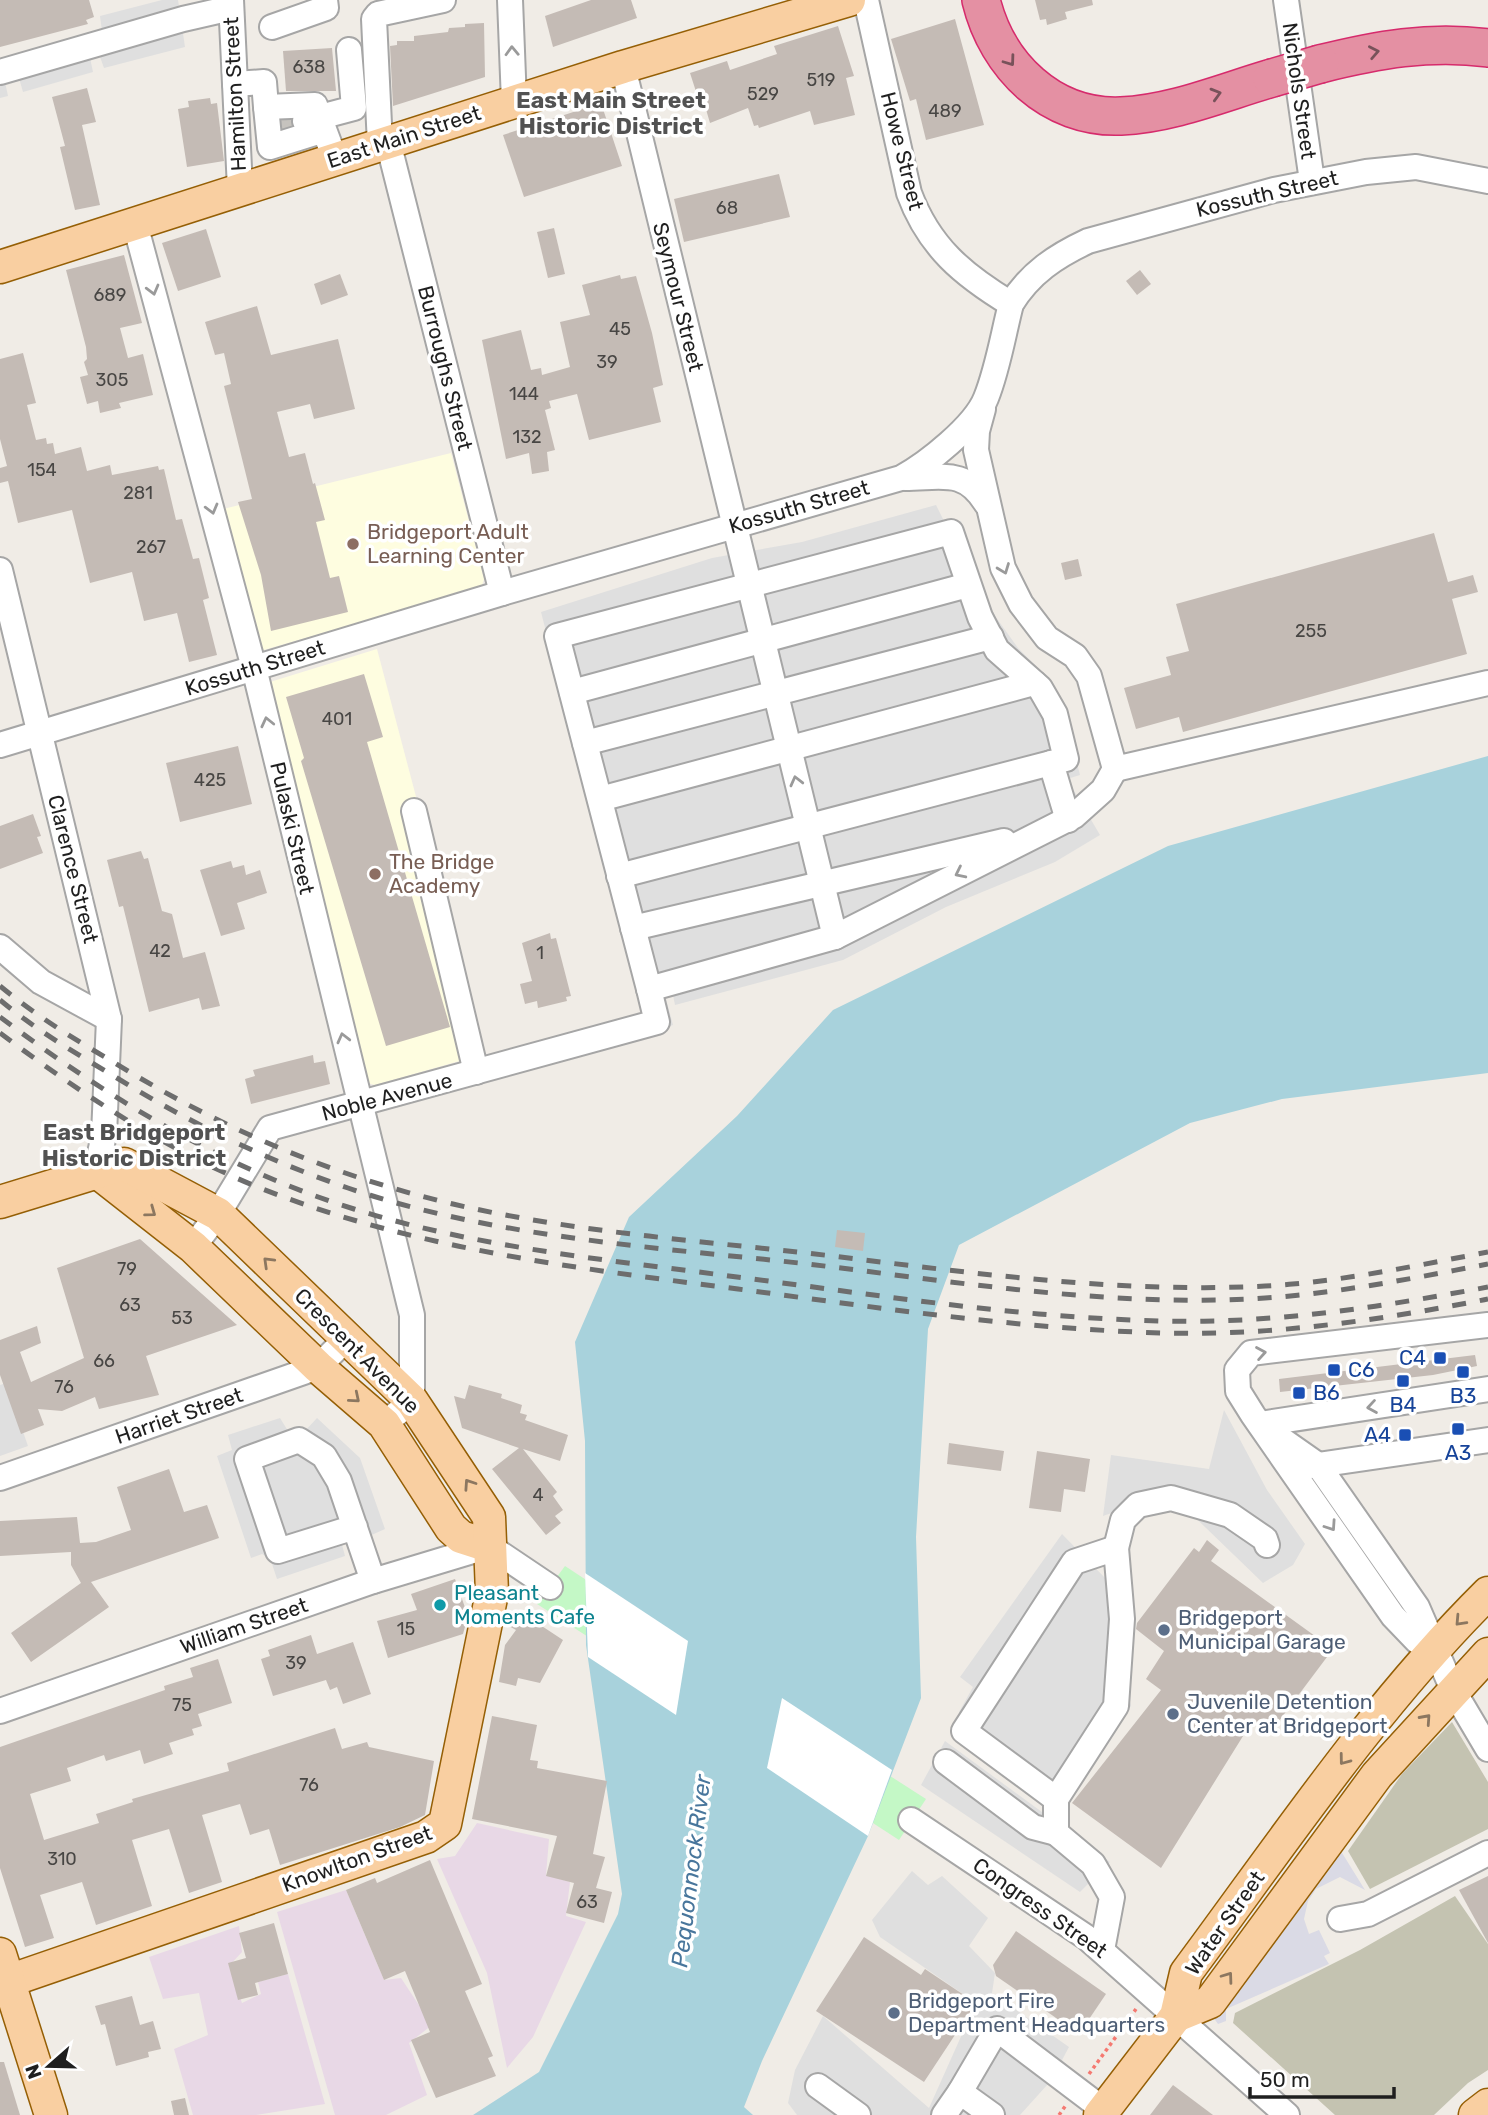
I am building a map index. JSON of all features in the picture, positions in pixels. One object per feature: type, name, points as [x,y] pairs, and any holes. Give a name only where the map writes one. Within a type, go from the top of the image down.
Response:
[{"type":"highway","points":[[981,0],[997,43],[1020,76],[1049,99],[1085,112],[1121,116],[1156,111],[1320,64],[1386,49],[1430,44],[1488,48]]},
{"type":"main road","name":"East Main Street","points":[[0,267],[281,176],[296,130],[384,143],[623,67],[849,0]]},
{"type":"main road","name":"Crescent Avenue","points":[[124,1164],[218,1214],[412,1401],[483,1506],[491,1528],[489,1546],[461,1537],[451,1528],[384,1424],[318,1367],[193,1247],[96,1171],[124,1164]]},
{"type":"main road","points":[[0,1202],[96,1171]]},
{"type":"main road","name":"Knowlton Street","points":[[3,1972],[426,1837],[445,1824],[492,1593],[493,1570],[489,1546]]},
{"type":"main road","name":"Water Street","points":[[1176,2016],[1186,1973],[1347,1756],[1434,1651],[1488,1593]]},
{"type":"main road","name":"Water Street","points":[[1176,2016],[1209,2002],[1377,1774],[1488,1654]]},
{"type":"main road","points":[[3,1972],[51,2115]]},
{"type":"main road","points":[[1102,2113],[1176,2016]]},
{"type":"main road","points":[[1475,2115],[1488,2105]]},
{"type":"street","points":[[272,27],[326,8],[325,0]]},
{"type":"street","name":"Burroughs Street","points":[[443,0],[378,13],[374,19],[384,143],[502,593]]},
{"type":"street","points":[[510,0],[513,102]]},
{"type":"street","name":"Howe Street","points":[[866,0],[909,193],[918,218],[946,257],[1011,304]]},
{"type":"street","name":"Nichols Street","points":[[1286,0],[1312,181]]},
{"type":"street","points":[[0,72],[150,31],[231,4]]},
{"type":"street","name":"Hamilton Street","points":[[231,4],[240,189]]},
{"type":"street","points":[[237,130],[296,130],[354,108],[349,50]]},
{"type":"street","name":"Seymour Street","points":[[623,67],[835,937]]},
{"type":"street","points":[[235,83],[264,82],[296,130]]},
{"type":"street","points":[[281,176],[296,130]]},
{"type":"street","name":"Kossuth Street","points":[[0,745],[502,593],[901,478],[926,464],[947,447],[985,401],[1011,304],[1041,268],[1060,254],[1088,241],[1312,181],[1416,167],[1488,181]]},
{"type":"street","name":"Pulaski Street","points":[[135,224],[254,668],[412,1315],[412,1401]]},
{"type":"street","points":[[619,876],[1066,759],[1055,714],[1034,683],[997,650],[968,585],[951,532],[747,583],[557,636],[619,876],[649,989],[835,937],[1068,820],[1103,790],[1115,769],[1089,676],[1075,656],[1047,638],[1021,604],[1003,568],[986,503],[975,439],[985,401]]},
{"type":"street","points":[[901,478],[963,479],[974,485],[986,503]]},
{"type":"street","name":"Clarence Street","points":[[0,570],[109,1019],[104,1135],[96,1171]]},
{"type":"street","points":[[572,692],[968,585]]},
{"type":"street","points":[[585,743],[991,637]]},
{"type":"street","points":[[600,799],[1034,683]]},
{"type":"street","points":[[1115,769],[1488,683]]},
{"type":"street","points":[[1051,763],[1068,820]]},
{"type":"street","points":[[414,811],[476,1072]]},
{"type":"street","points":[[633,928],[1042,832]]},
{"type":"street","points":[[0,947],[41,982],[109,1019]]},
{"type":"street","name":"Noble Avenue","points":[[193,1247],[218,1214],[270,1128],[657,1022],[649,989]]},
{"type":"street","points":[[1434,1651],[1417,1641],[1393,1616],[1238,1391],[1237,1370],[1251,1353],[1488,1325]]},
{"type":"street","name":"Harriet Street","points":[[0,1478],[318,1367],[347,1338]]},
{"type":"street","points":[[1260,1424],[1488,1389]]},
{"type":"street","points":[[384,1424],[412,1401]]},
{"type":"street","points":[[1260,1424],[1318,1465],[1418,1607],[1434,1651],[1453,1690],[1488,1749]]},
{"type":"street","points":[[355,1527],[278,1551],[247,1459],[299,1440],[324,1457],[340,1480],[373,1581]]},
{"type":"street","points":[[1293,1469],[1488,1440]]},
{"type":"street","points":[[1056,1833],[1056,1799],[1116,1706],[1122,1619],[1116,1548],[1123,1520],[1138,1505],[1171,1497],[1230,1515],[1265,1539],[1267,1545]]},
{"type":"street","points":[[489,1546],[550,1587]]},
{"type":"street","name":"William Street","points":[[0,1711],[373,1581],[489,1546]]},
{"type":"street","points":[[1056,1799],[964,1731],[1074,1562],[1116,1548]]},
{"type":"street","points":[[946,1762],[1033,1827],[1056,1833],[1093,1864],[1112,1898],[1102,1950]]},
{"type":"street","name":"Congress Street","points":[[911,1821],[1102,1950],[1287,2115]]},
{"type":"street","points":[[1340,1919],[1368,1914],[1488,1853]]},
{"type":"street","points":[[944,2115],[998,2029],[1077,2090],[1102,2113]]},
{"type":"street","points":[[818,2086],[858,2115]]},
{"type":"street","points":[[960,2092],[992,2115]]},
{"type":"path","points":[[1059,2115],[1148,1992]]},
{"type":"shaded area","points":[[162,0],[178,0],[185,47],[104,68],[99,54],[90,58],[93,72],[23,92],[19,78],[5,82],[8,96],[0,98],[0,61],[102,31],[100,16]]},
{"type":"shaded area","name":"Bridgeport Adult Learning Center","points":[[451,453],[484,579],[481,588],[260,651],[223,509]]},
{"type":"shaded area","points":[[936,505],[945,523],[961,521],[977,577],[995,616],[1018,648],[1045,675],[1061,700],[1080,775],[1067,779],[1100,835],[1055,862],[946,907],[843,960],[675,1005],[672,990],[665,995],[673,1025],[649,1033],[541,612],[712,558],[802,542]]},
{"type":"shaded area","name":"The Bridge Academy","points":[[377,649],[484,1054],[375,1085],[368,1083],[270,682]]},
{"type":"shaded area","points":[[6,1383],[28,1446],[0,1456],[0,1385]]},
{"type":"shaded area","points":[[1224,1410],[1267,1490],[1305,1544],[1293,1565],[1263,1583],[1176,1499],[1131,1506],[1103,1516],[1111,1455],[1209,1469]]},
{"type":"shaded area","points":[[280,1418],[288,1431],[304,1432],[317,1418],[360,1458],[385,1529],[367,1537],[341,1541],[345,1556],[277,1579],[270,1558],[262,1554],[251,1558],[217,1456],[232,1450],[228,1435]]},
{"type":"shaded area","points":[[1062,1534],[1107,1580],[1107,1604],[1131,1706],[1068,1795],[972,1727],[959,1712],[973,1687],[960,1677]]},
{"type":"shaded area","points":[[1452,1722],[1488,1782],[1488,1829],[1370,1889],[1348,1851],[1402,1774]]},
{"type":"shaded area","points":[[945,1741],[1110,1862],[1080,1892],[921,1785]]},
{"type":"shaded area","points":[[477,1823],[549,1839],[546,1875],[570,1882],[566,1916],[586,1922],[533,2037],[507,2068],[487,1973],[437,1859],[455,1856]]},
{"type":"shaded area","points":[[1339,1848],[1365,1890],[1340,1877],[1316,1889],[1308,1901],[1304,1919],[1309,1934],[1319,1930],[1330,1953],[1324,1956],[1329,1964],[1226,2009],[1226,2021],[1218,2024],[1213,2017]]},
{"type":"shaded area","points":[[912,1871],[928,1885],[942,1876],[988,1918],[969,1946],[995,1973],[992,1993],[1069,2047],[1062,2060],[1079,2077],[1048,2084],[1020,2115],[797,2115],[788,2103],[795,2070],[823,2016],[929,2108],[976,2003],[880,1937],[872,1920]]},
{"type":"shaded area","points":[[346,1890],[384,1980],[401,1978],[432,2025],[409,2043],[427,2095],[386,2115],[335,2115],[277,1912]]},
{"type":"shaded area","points":[[1455,1896],[1488,1944],[1488,2070],[1468,2083],[1434,2115],[1335,2115],[1233,2023],[1235,2013],[1360,1950]]},
{"type":"shaded area","points":[[239,1926],[242,1952],[229,1966],[242,2003],[261,1994],[258,1982],[288,1974],[325,2104],[256,2115],[193,2115],[174,2049],[208,2035],[199,1993],[163,1999],[149,1957]]},
{"type":"green space","points":[[565,1566],[685,1645],[680,1696],[537,1604]]},
{"type":"green space","points":[[781,1706],[926,1799],[899,1840],[773,1758]]},
{"type":"water","name":"Pequonnock River","points":[[1488,756],[1488,1073],[1282,1099],[1190,1123],[959,1245],[928,1329],[916,1537],[921,1698],[868,1836],[762,2061],[744,2107],[753,2115],[473,2115],[539,2072],[618,1914],[622,1894],[586,1645],[585,1441],[575,1342],[629,1217],[737,1116],[833,1010],[1168,846]]},
{"type":"pier","points":[[585,1573],[688,1641],[676,1715],[588,1657]]},
{"type":"pier","points":[[782,1698],[892,1770],[868,1836],[767,1768]]},
{"type":"building","points":[[0,0],[89,0],[94,17],[86,20],[88,24],[0,47]]},
{"type":"building","points":[[591,0],[631,0],[637,18],[553,47],[545,16]]},
{"type":"building","points":[[1035,0],[1092,0],[1093,5],[1065,12],[1067,19],[1047,25],[1046,19],[1040,20]]},
{"type":"building","points":[[955,19],[984,125],[926,140],[916,99],[910,101],[891,39]]},
{"type":"building","points":[[484,23],[485,77],[393,106],[390,46],[397,45],[397,41],[414,41],[414,36],[448,32],[449,28],[465,27],[465,24]]},
{"type":"building","points":[[838,26],[854,76],[846,78],[855,115],[814,125],[810,111],[759,128],[758,125],[754,126],[748,108],[710,123],[705,106],[701,107],[690,73],[727,61],[730,70],[777,54],[774,46]]},
{"type":"building","points":[[332,48],[336,91],[286,91],[283,51]]},
{"type":"building","points":[[87,88],[96,122],[82,125],[100,205],[75,210],[60,147],[65,146],[52,97]]},
{"type":"building","points":[[210,98],[211,104],[217,103],[224,161],[187,167],[178,109],[189,107],[188,101]]},
{"type":"building","points":[[601,103],[622,166],[524,197],[503,135]]},
{"type":"building","points":[[779,174],[790,217],[684,242],[674,199]]},
{"type":"building","points":[[554,228],[565,274],[548,278],[537,232]]},
{"type":"building","points":[[206,229],[221,277],[178,291],[162,243]]},
{"type":"building","points":[[124,255],[142,323],[120,328],[128,358],[143,354],[153,395],[119,403],[121,408],[100,413],[98,401],[87,404],[80,377],[88,375],[84,362],[87,359],[86,347],[66,270]]},
{"type":"building","points":[[1140,270],[1151,284],[1137,295],[1126,281]]},
{"type":"building","points":[[340,274],[348,295],[321,305],[314,284]]},
{"type":"building","points":[[620,275],[621,279],[636,276],[652,333],[663,385],[653,388],[661,422],[589,440],[577,394],[549,401],[551,408],[545,410],[555,450],[547,452],[549,471],[532,474],[529,453],[506,459],[482,340],[521,330],[531,370],[541,368],[542,375],[570,367],[560,322],[590,315],[582,285]]},
{"type":"building","points":[[257,306],[271,355],[338,339],[355,409],[314,419],[310,404],[277,412],[289,457],[305,453],[325,520],[316,522],[330,578],[339,576],[348,612],[271,631],[261,575],[238,502],[252,499],[224,386],[231,384],[224,353],[215,355],[205,322]]},
{"type":"building","points":[[23,353],[36,403],[27,405],[36,440],[46,438],[47,444],[53,443],[55,454],[81,447],[87,471],[110,465],[112,475],[158,466],[159,470],[164,469],[176,520],[182,519],[193,559],[199,558],[209,598],[203,600],[217,655],[189,662],[177,613],[144,621],[132,572],[90,583],[72,510],[18,523],[8,481],[0,483],[0,468],[7,466],[0,439],[0,359]]},
{"type":"building","points":[[1434,533],[1448,582],[1473,575],[1478,592],[1452,599],[1467,654],[1183,732],[1179,717],[1136,729],[1124,688],[1171,675],[1166,657],[1189,651],[1176,604]]},
{"type":"building","points":[[1078,559],[1082,576],[1065,580],[1061,563]]},
{"type":"building","points":[[364,674],[383,737],[367,742],[450,1027],[386,1046],[301,761],[304,758],[286,697]]},
{"type":"building","points":[[238,746],[252,804],[180,822],[166,763]]},
{"type":"building","points":[[33,814],[41,836],[37,837],[43,853],[0,869],[0,826]]},
{"type":"building","points":[[141,851],[144,859],[148,858],[162,911],[172,914],[183,958],[205,952],[220,1006],[202,1010],[199,998],[149,1012],[123,906],[119,907],[107,860]]},
{"type":"building","points":[[231,861],[233,868],[244,865],[246,875],[260,870],[267,893],[237,903],[245,929],[221,936],[200,870]]},
{"type":"building","points":[[550,933],[551,939],[556,938],[571,996],[566,997],[567,1001],[538,1008],[537,1001],[525,1004],[520,984],[532,981],[522,943]]},
{"type":"building","points":[[313,1055],[314,1063],[325,1061],[330,1084],[251,1104],[245,1079],[255,1076],[253,1070]]},
{"type":"building","points":[[837,1230],[865,1233],[863,1251],[835,1247]]},
{"type":"building","points":[[140,1239],[237,1325],[146,1356],[159,1395],[99,1409],[95,1397],[62,1411],[38,1409],[44,1425],[21,1434],[0,1375],[0,1340],[37,1326],[41,1343],[20,1352],[31,1382],[84,1358],[57,1268]]},
{"type":"building","points":[[1475,1355],[1477,1366],[1433,1375],[1280,1392],[1279,1379]]},
{"type":"building","points":[[469,1385],[502,1394],[501,1398],[522,1405],[520,1413],[527,1415],[525,1420],[568,1435],[560,1461],[523,1449],[557,1492],[553,1496],[563,1510],[555,1516],[561,1523],[546,1535],[492,1469],[519,1448],[462,1428],[454,1396],[465,1399]]},
{"type":"building","points":[[949,1443],[1004,1451],[1001,1471],[947,1464]]},
{"type":"building","points":[[1037,1451],[1090,1459],[1085,1492],[1064,1489],[1061,1512],[1029,1508]]},
{"type":"building","points":[[169,1469],[184,1512],[207,1505],[219,1538],[91,1582],[109,1607],[31,1662],[11,1633],[81,1583],[71,1565],[71,1552],[0,1556],[0,1521],[77,1517],[80,1543],[96,1542],[131,1530],[117,1487]]},
{"type":"building","name":"Juvenile Detention Center at Bridgeport","points":[[1207,1540],[1219,1550],[1211,1561],[1333,1649],[1270,1733],[1253,1720],[1161,1868],[1072,1803],[1161,1690],[1146,1679],[1164,1651],[1136,1629],[1137,1623],[1194,1548],[1199,1552]]},
{"type":"building","name":"Pleasant Moments Cafe","points":[[455,1579],[468,1616],[463,1634],[388,1658],[377,1621],[417,1610],[411,1594]]},
{"type":"building","points":[[519,1611],[563,1640],[540,1683],[518,1678],[516,1686],[499,1682],[505,1645],[516,1630],[509,1626]]},
{"type":"building","points":[[311,1635],[317,1654],[353,1642],[371,1694],[343,1704],[337,1687],[330,1690],[326,1680],[273,1696],[261,1659],[270,1656],[268,1650]]},
{"type":"building","points":[[218,1659],[232,1703],[198,1714],[202,1726],[192,1729],[194,1735],[169,1743],[173,1754],[144,1764],[140,1750],[106,1761],[104,1755],[67,1768],[71,1781],[30,1794],[44,1840],[99,1823],[96,1814],[133,1802],[132,1799],[229,1771],[227,1763],[335,1728],[342,1749],[367,1742],[369,1747],[434,1761],[425,1815],[400,1827],[280,1865],[269,1829],[250,1835],[240,1804],[202,1815],[222,1882],[189,1893],[169,1829],[132,1840],[152,1906],[96,1925],[82,1882],[40,1895],[54,1938],[25,1947],[0,1868],[0,1747],[165,1690],[164,1686],[193,1677],[190,1668]]},
{"type":"building","points":[[492,1716],[537,1725],[530,1760],[538,1761],[537,1768],[607,1781],[593,1854],[605,1857],[596,1888],[612,1892],[604,1923],[566,1913],[574,1883],[546,1876],[557,1836],[472,1819]]},
{"type":"building","points":[[430,1860],[482,1984],[465,1991],[493,2056],[488,2058],[496,2076],[436,2098],[411,2040],[430,2032],[405,1971],[384,1980],[346,1890],[375,1878],[377,1883]]},
{"type":"building","points":[[1488,1876],[1488,1943],[1459,1890]]},
{"type":"building","points":[[274,1923],[288,1974],[255,1983],[258,1995],[238,2000],[228,1963],[246,1958],[239,1933]]},
{"type":"building","points":[[1016,1931],[1106,1994],[1079,2034],[996,1976],[993,1965]]},
{"type":"building","name":"Bridgeport Fire Department Headquarters","points":[[864,1937],[921,1975],[925,1969],[976,2003],[924,2082],[816,2011]]},
{"type":"building","points":[[132,1996],[140,2025],[153,2021],[161,2049],[148,2052],[149,2057],[116,2066],[105,2024],[101,2025],[95,2006]]},
{"type":"building","points":[[0,2062],[4,2062],[20,2115],[0,2115]]},
{"type":"building","points":[[1173,2085],[1213,2115],[1150,2115]]},
{"type":"building","points":[[185,2098],[189,2115],[174,2115],[171,2101]]},
{"type":"tunnel","points":[[281,129],[304,122]]},
{"type":"railway","points":[[0,986],[54,1025],[151,1084],[192,1107],[276,1146],[362,1179],[407,1192],[541,1221],[629,1234],[978,1273],[1150,1287],[1208,1288],[1293,1284],[1377,1273],[1488,1252]]},
{"type":"railway","points":[[0,1000],[57,1041],[145,1094],[258,1153],[348,1188],[404,1205],[518,1230],[634,1246],[979,1285],[1151,1299],[1208,1300],[1293,1296],[1488,1264]]},
{"type":"railway","points":[[0,1017],[125,1103],[259,1174],[354,1209],[448,1234],[496,1243],[950,1305],[1109,1319],[1204,1321],[1286,1317],[1488,1287]]},
{"type":"railway","points":[[0,1033],[125,1119],[225,1173],[318,1209],[377,1227],[496,1254],[616,1273],[897,1310],[1110,1331],[1205,1333],[1286,1329],[1408,1314],[1488,1299]]},
{"type":"place","name":"Bridgeport Adult Learning Center","points":[[353,544]]},
{"type":"place","name":"The Bridge Academy","points":[[375,874]]},
{"type":"place","name":"C4","points":[[1440,1358]]},
{"type":"place","name":"C6","points":[[1334,1370]]},
{"type":"place","name":"B3","points":[[1463,1372]]},
{"type":"place","name":"B4","points":[[1403,1381]]},
{"type":"place","name":"B6","points":[[1299,1393]]},
{"type":"place","name":"A3","points":[[1458,1429]]},
{"type":"place","name":"A4","points":[[1405,1435]]},
{"type":"place","name":"Pleasant Moments Cafe","points":[[440,1605]]},
{"type":"place","name":"Bridgeport Municipal Garage","points":[[1164,1630]]},
{"type":"place","name":"Juvenile Detention Center at Bridgeport","points":[[1173,1714]]},
{"type":"place","name":"Bridgeport Fire Department Headquarters","points":[[894,2013]]},
{"type":"district","name":"East Main Street Historic District","points":[[611,113]]},
{"type":"district","name":"East Bridgeport Historic District","points":[[134,1145]]}]
